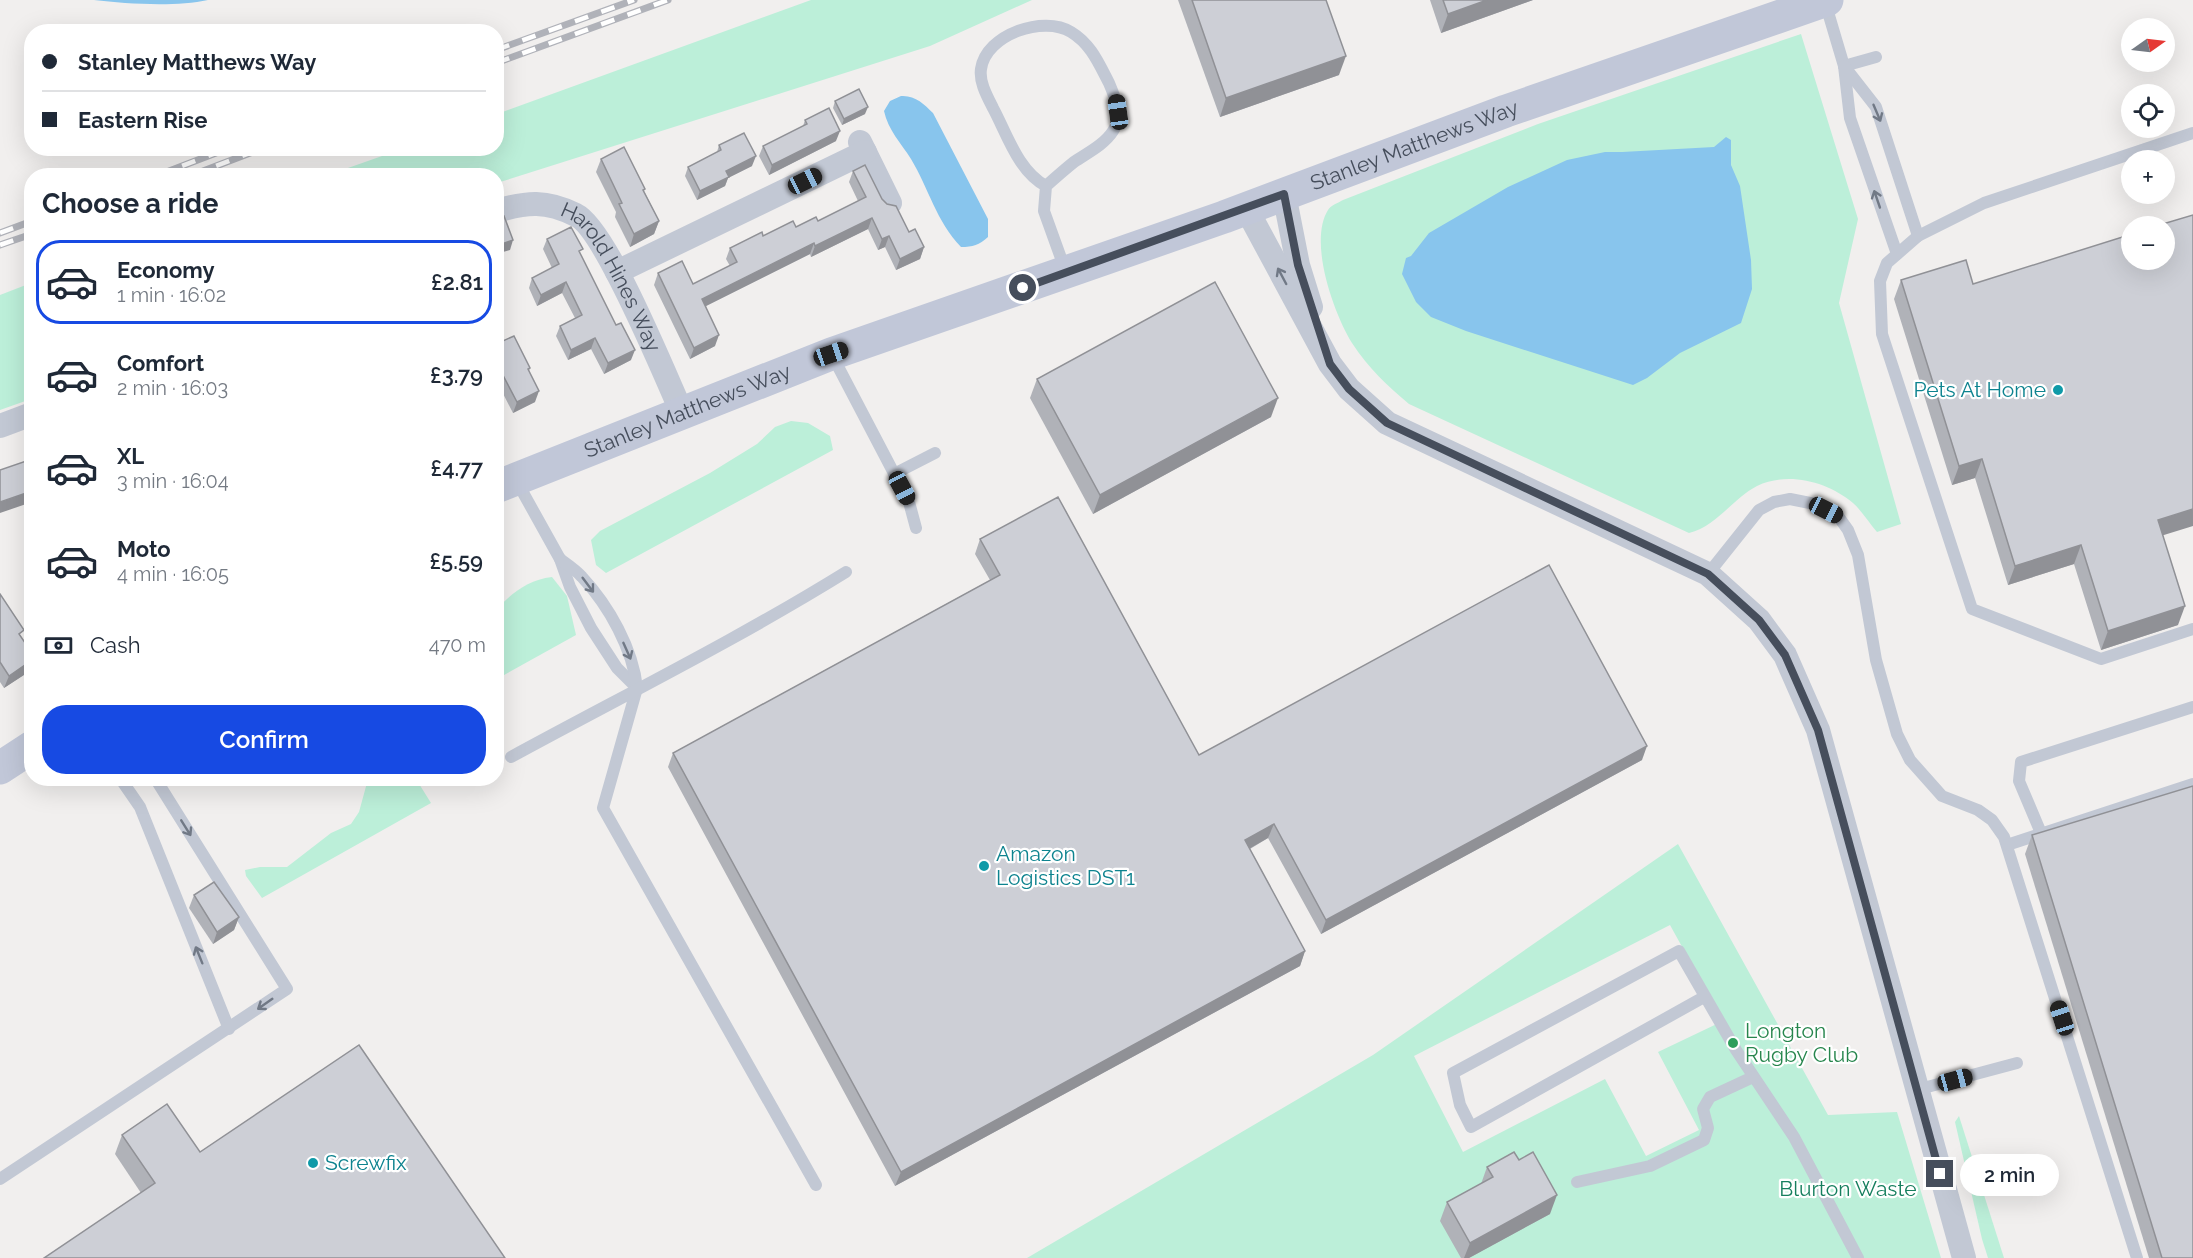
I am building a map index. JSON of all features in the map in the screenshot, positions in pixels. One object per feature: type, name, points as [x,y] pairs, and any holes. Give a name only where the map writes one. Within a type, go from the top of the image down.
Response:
[{"type":"main road","name":"Stanley Matthews Way","points":[[506,483],[683,415],[831,354],[1066,273],[1506,111],[1826,0]]},
{"type":"main road","points":[[0,768],[24,752]]},
{"type":"street","points":[[617,272],[863,147],[890,203]]},
{"type":"street","points":[[1284,194],[1298,265],[1330,364]]},
{"type":"street","name":"Harold Hines Way","points":[[504,209],[526,203],[549,205],[578,215],[599,240],[617,272],[683,415]]},
{"type":"street","points":[[1246,208],[1330,364],[1349,389],[1387,423],[1708,574],[1759,620],[1785,655],[1818,730],[1964,1258]]},
{"type":"street","points":[[0,426],[24,417]]},
{"type":"lane","points":[[1826,0],[1844,66],[1850,118],[1897,254]]},
{"type":"lane","points":[[1046,186],[1025,168],[987,97],[983,87],[981,68],[985,56],[1005,37],[1021,30],[1052,26],[1072,32],[1096,56],[1116,99],[1118,112],[1114,130],[1104,141],[1046,186],[1044,211],[1066,273]]},
{"type":"lane","points":[[1844,66],[1876,57]]},
{"type":"lane","points":[[1844,66],[1876,108],[1918,236]]},
{"type":"lane","points":[[2193,133],[1984,203],[1918,236],[1887,263],[1880,280],[1881,334],[1972,609],[2101,659],[2193,629]]},
{"type":"lane","points":[[831,354],[909,502],[916,528]]},
{"type":"lane","points":[[894,474],[935,453]]},
{"type":"lane","points":[[506,483],[560,559],[582,577],[611,616],[635,668],[637,688],[603,808],[816,1185]]},
{"type":"lane","points":[[1708,574],[1759,510],[1774,502],[1790,499],[1815,504],[1838,516],[1848,530],[1858,555],[1876,660],[1897,734],[1910,760],[1942,796],[1977,810],[1992,820],[2004,837],[2137,1258]]},
{"type":"lane","points":[[560,559],[570,587],[591,628],[617,668],[637,688]]},
{"type":"lane","points":[[511,757],[802,600],[846,572]]},
{"type":"lane","points":[[2041,833],[2019,781],[2021,762],[2193,707]]},
{"type":"lane","points":[[2007,845],[2193,784]]},
{"type":"lane","points":[[126,786],[140,807],[229,1029]]},
{"type":"lane","points":[[0,1179],[287,989],[160,786]]},
{"type":"lane","points":[[1704,998],[1471,1127],[1460,1105],[1453,1073],[1679,951],[1704,998],[1753,1077],[1794,1137],[1858,1258]]},
{"type":"lane","points":[[1916,1090],[2017,1063]]},
{"type":"lane","points":[[1577,1182],[1650,1166],[1704,1140],[1708,1128],[1703,1109],[1710,1097],[1753,1077]]},
{"type":"green space","points":[[811,0],[1032,0],[930,46],[504,181],[504,168],[348,168],[382,156],[504,156],[504,111]]},
{"type":"green space","points":[[1801,34],[1858,219],[1839,303],[1901,524],[1877,532],[1853,503],[1832,489],[1807,481],[1782,479],[1748,491],[1708,525],[1689,533],[1409,404],[1379,376],[1358,352],[1345,330],[1331,297],[1322,258],[1323,224],[1331,207],[1343,200],[1538,124]]},
{"type":"green space","points":[[24,286],[24,401],[0,410],[0,295]]},
{"type":"green space","points":[[791,421],[808,423],[830,436],[833,450],[606,573],[596,565],[591,540],[600,531],[710,473],[757,444],[775,427]]},
{"type":"green space","points":[[552,577],[567,596],[576,635],[504,675],[504,602],[522,588]]},
{"type":"green space","points":[[366,786],[420,786],[431,803],[262,898],[246,876],[245,870],[260,867],[287,867],[331,833],[351,824],[359,812]]},
{"type":"green space","name":"Longton Rugby Club","points":[[1678,844],[1828,1115],[1897,1112],[1941,1258],[1027,1258],[1373,1055]],"holes":[[[1670,925],[1723,1021],[1658,1052],[1699,1130],[1646,1156],[1605,1079],[1463,1152],[1414,1056]]]},
{"type":"green space","points":[[1959,1116],[2004,1258],[1988,1258],[1955,1122]]},
{"type":"water","points":[[94,0],[208,0],[136,4]]},
{"type":"water","points":[[901,96],[923,103],[933,113],[988,219],[988,237],[979,244],[961,247],[952,237],[911,159],[892,130],[884,111],[890,101]]},
{"type":"water","points":[[1726,137],[1731,140],[1731,165],[1740,186],[1751,260],[1752,289],[1741,323],[1680,353],[1647,378],[1633,385],[1466,331],[1431,317],[1416,302],[1402,274],[1406,258],[1411,256],[1429,233],[1508,187],[1567,160],[1605,152],[1714,147]]},
{"type":"building","points":[[1192,0],[1326,0],[1346,56],[1226,98]]},
{"type":"building","points":[[1443,0],[1487,0],[1448,14]]},
{"type":"building","points":[[859,89],[868,107],[844,119],[835,101]]},
{"type":"building","points":[[829,108],[840,131],[772,165],[763,146],[807,124],[805,120]]},
{"type":"building","points":[[744,133],[756,156],[726,171],[729,177],[700,191],[688,167],[721,150],[719,145]]},
{"type":"building","points":[[624,147],[659,221],[634,234],[601,159]]},
{"type":"building","points":[[865,165],[882,199],[887,204],[896,206],[909,232],[915,229],[924,247],[900,259],[889,236],[882,239],[872,218],[815,246],[814,243],[702,299],[719,335],[694,348],[658,273],[682,261],[693,284],[737,262],[730,248],[762,232],[763,236],[793,221],[796,227],[816,217],[818,221],[866,197],[853,171]]},
{"type":"building","name":"Pets At Home","points":[[2193,215],[2193,509],[2158,520],[2185,606],[2108,631],[2081,545],[2015,566],[1982,459],[1959,466],[1901,280],[1966,260],[1973,284],[2121,237],[2121,270],[2175,270],[2175,220]]},
{"type":"building","points":[[504,216],[513,240],[504,243]]},
{"type":"building","points":[[571,227],[583,249],[579,251],[616,325],[621,323],[635,350],[608,363],[595,338],[571,350],[560,326],[582,315],[566,282],[541,295],[532,278],[559,264],[547,239]]},
{"type":"building","points":[[1215,282],[1278,398],[1100,495],[1037,379]]},
{"type":"building","points":[[514,336],[539,391],[517,402],[504,377],[504,340]]},
{"type":"building","points":[[24,462],[24,494],[0,502],[0,470]]},
{"type":"building","name":"Amazon Logistics DST1","points":[[1058,497],[1199,755],[1549,565],[1647,746],[1326,920],[1274,824],[1245,840],[1305,951],[901,1172],[673,753],[1000,575],[980,539]]},
{"type":"building","points":[[0,594],[24,630],[19,634],[24,641],[24,666],[9,676],[0,662]]},
{"type":"building","points":[[2193,786],[2193,1258],[2162,1258],[2032,835]]},
{"type":"building","points":[[214,882],[239,917],[217,932],[194,895]]},
{"type":"building","name":"Screwfix","points":[[359,1045],[505,1258],[44,1258],[155,1183],[122,1135],[167,1104],[200,1152]]},
{"type":"building","points":[[1514,1152],[1519,1160],[1533,1152],[1557,1195],[1470,1243],[1447,1202],[1493,1177],[1487,1167]]},
{"type":"railway","points":[[504,47],[634,0]]},
{"type":"railway","points":[[504,60],[668,0]]},
{"type":"railway","points":[[177,168],[208,156]]},
{"type":"railway","points":[[211,168],[242,156]]},
{"type":"railway","points":[[0,233],[24,224]]},
{"type":"railway","points":[[0,245],[24,237]]},
{"type":"place","name":"Pets At Home","points":[[2058,390]]},
{"type":"place","name":"Amazon Logistics DST1","points":[[984,866]]},
{"type":"place","name":"Longton Rugby Club","points":[[1733,1043]]},
{"type":"place","name":"Screwfix","points":[[313,1163]]},
{"type":"route","points":[[1023,288],[1284,194],[1298,265],[1330,364],[1349,389],[1387,423],[1708,574],[1759,620],[1785,655],[1818,730],[1940,1174]]},
{"type":"park label","name":"Blurton Waste","points":[[1848,1189]]}]
